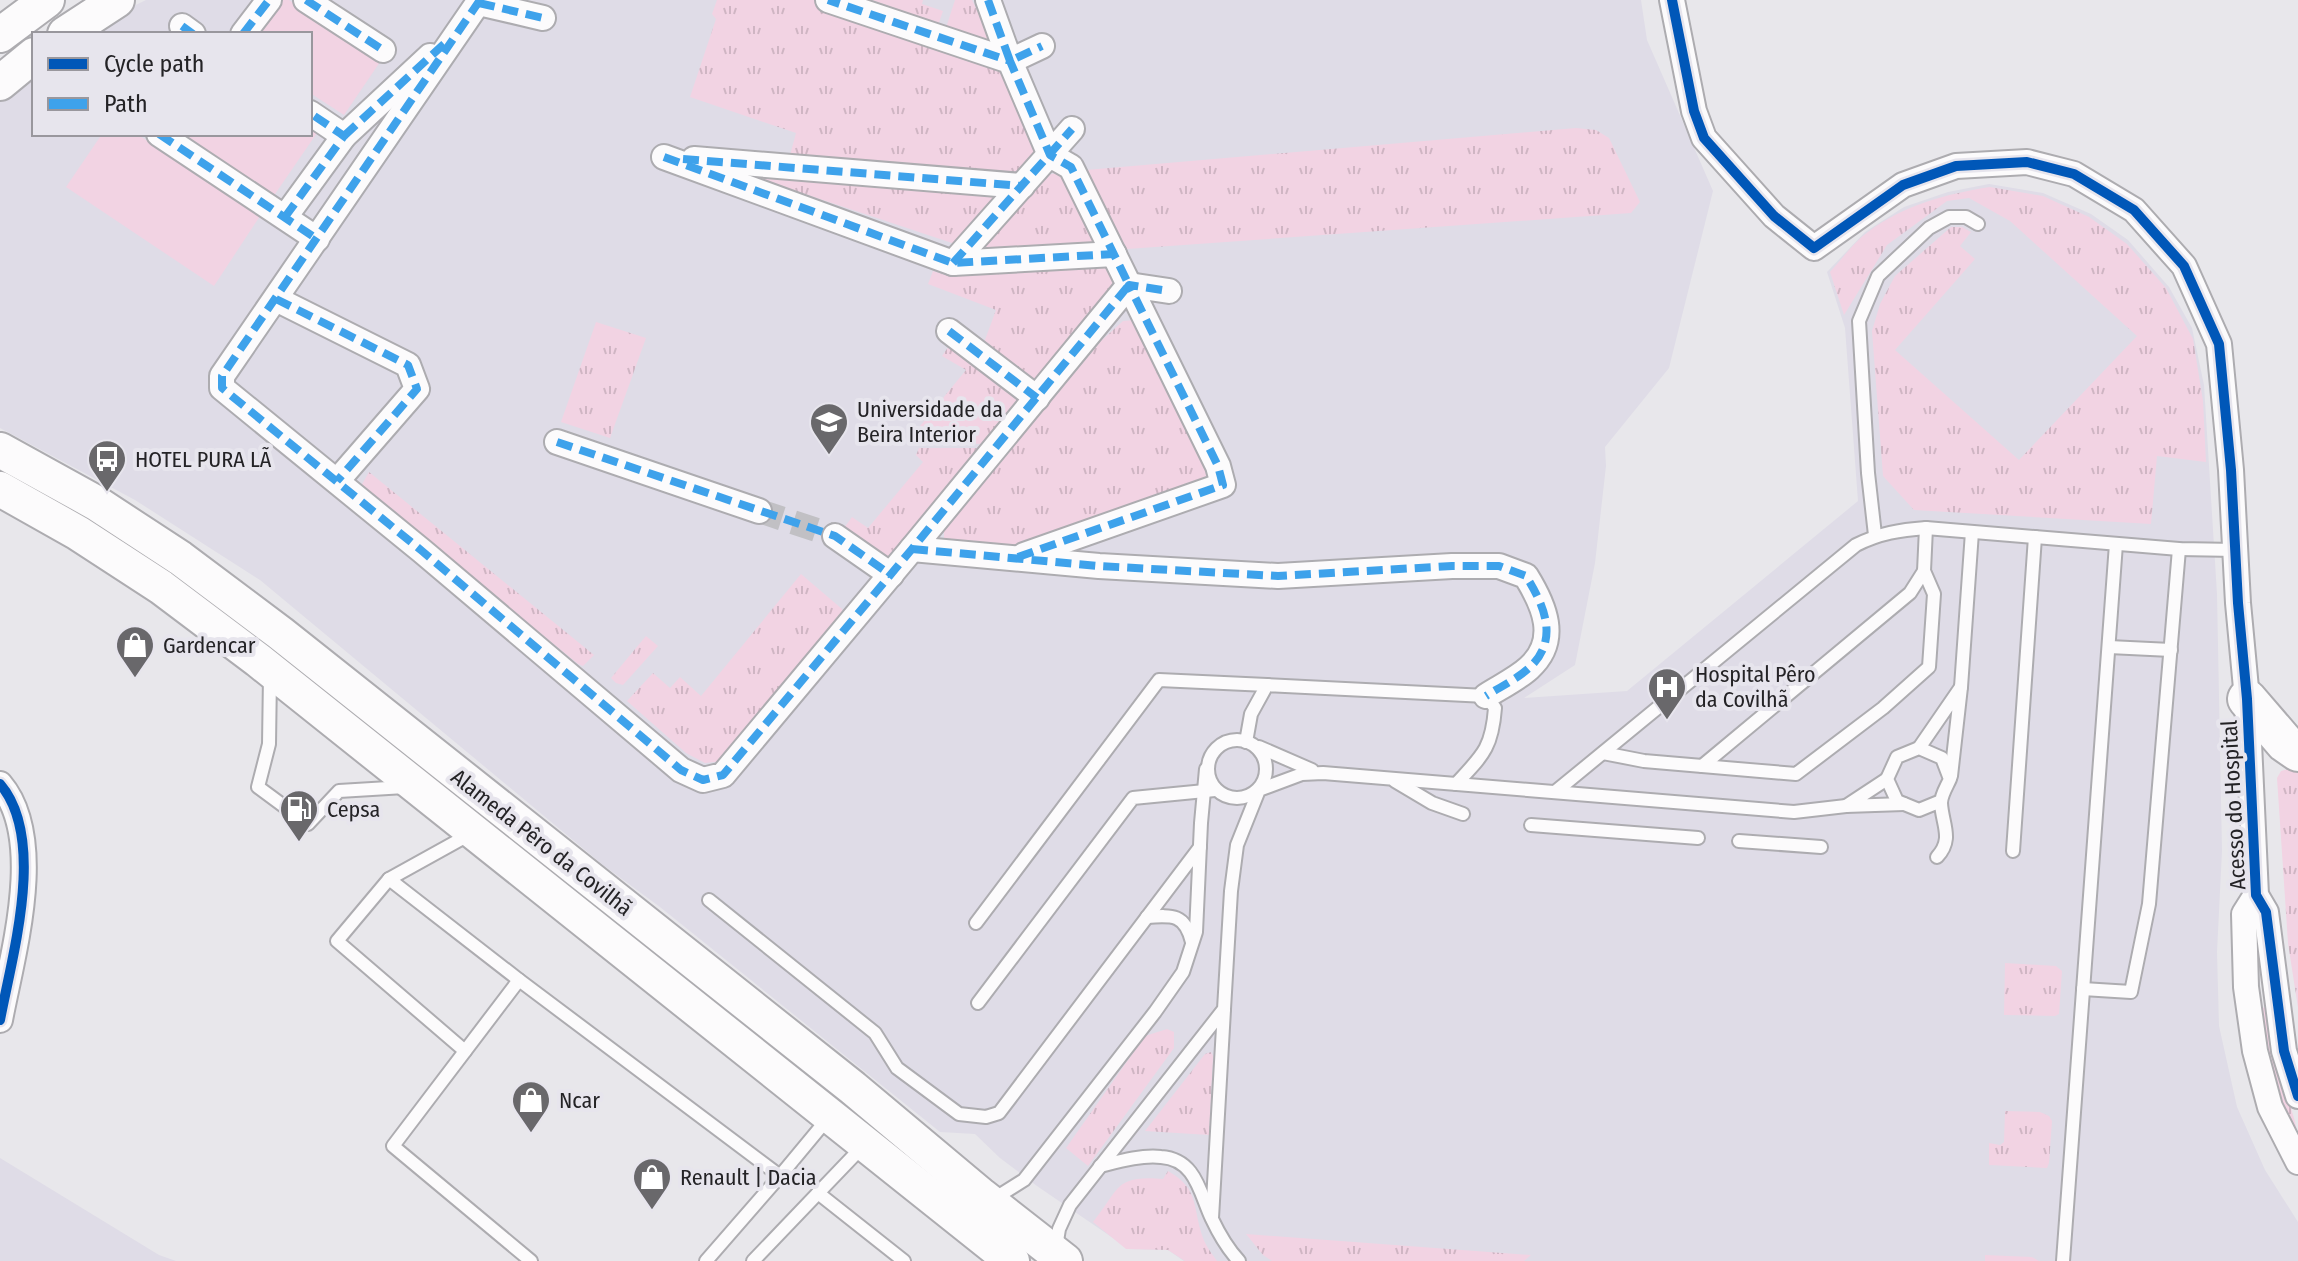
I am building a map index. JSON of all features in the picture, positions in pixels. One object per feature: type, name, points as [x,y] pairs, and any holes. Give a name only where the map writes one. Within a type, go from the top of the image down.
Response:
[{"type":"main road","points":[[0,35],[47,0]]},
{"type":"main road","points":[[68,32],[117,0]]},
{"type":"main road","points":[[0,83],[32,57]]},
{"type":"main road","name":"Alameda Pêro da Covilhã","points":[[0,450],[96,503],[168,550],[280,633],[853,1088],[1060,1258]]},
{"type":"main road","name":"Alameda Pêro da Covilhã","points":[[0,489],[78,533],[161,587],[270,669],[1012,1261]]},
{"type":"main road","points":[[2247,699],[2285,743],[2298,752]]},
{"type":"street","points":[[245,32],[269,0]]},
{"type":"street","points":[[306,0],[383,50]]},
{"type":"street","points":[[828,0],[1010,61],[1042,46]]},
{"type":"street","points":[[988,0],[1050,155],[1071,167],[1218,466],[1223,485],[1014,558]]},
{"type":"street","name":"Acesso do Hospital","points":[[1672,0],[1694,111],[1704,138],[1774,216],[1814,248],[1903,185],[1956,166],[2027,162],[2074,174],[2134,210],[2184,266],[2219,344],[2247,699],[2256,895],[2266,912],[2282,1040],[2298,1096]]},
{"type":"street","points":[[543,18],[480,1],[222,376],[222,388],[681,770],[703,780],[723,775],[1129,285]]},
{"type":"street","points":[[285,217],[344,136],[461,29]]},
{"type":"street","points":[[312,114],[344,136]]},
{"type":"street","points":[[953,263],[1072,129]]},
{"type":"street","points":[[162,136],[317,239]]},
{"type":"street","points":[[1022,186],[664,157],[953,263],[1114,254]]},
{"type":"street","points":[[1129,285],[1169,291]]},
{"type":"street","points":[[276,299],[408,365],[417,389],[337,481]]},
{"type":"street","points":[[949,331],[1037,398]]},
{"type":"street","points":[[557,442],[759,511]]},
{"type":"street","points":[[835,536],[891,575]]},
{"type":"street","points":[[912,549],[1099,566],[1278,576],[1499,566],[1526,576],[1543,604],[1547,640],[1531,667],[1486,696]]},
{"type":"street","points":[[0,784],[11,797],[10,817],[24,856],[20,913],[0,1020]]},
{"type":"street","name":"Acesso do Hospital","points":[[2256,895],[2244,914],[2246,987],[2255,1051],[2270,1107],[2298,1162]]},
{"type":"lane","points":[[1875,535],[1859,321],[1878,276],[1929,228],[1949,217],[1966,217],[1978,224]]},
{"type":"lane","points":[[1603,753],[1644,761],[1796,774],[1883,708],[1929,667],[1934,594],[1924,571],[1926,528]]},
{"type":"lane","points":[[1555,792],[1856,545],[1875,535],[1926,528],[2179,549],[2236,550]]},
{"type":"lane","points":[[1937,857],[1944,850],[1948,830],[1941,801],[1950,779],[1961,687],[1972,532]]},
{"type":"lane","points":[[2013,851],[2035,537]]},
{"type":"lane","points":[[2063,1261],[2116,544]]},
{"type":"lane","points":[[2083,989],[2131,992],[2149,904],[2179,549]]},
{"type":"lane","points":[[1702,766],[1910,593],[1924,571]]},
{"type":"lane","points":[[2109,647],[2171,650]]},
{"type":"lane","points":[[270,669],[269,744],[258,787],[308,824],[339,791],[415,786]]},
{"type":"lane","points":[[976,923],[1159,680],[1486,696],[1495,708],[1493,730],[1486,752],[1456,784]]},
{"type":"lane","points":[[1246,742],[1251,714],[1267,685]]},
{"type":"lane","points":[[1846,806],[1887,779],[1897,757],[1919,748],[1961,687]]},
{"type":"lane","points":[[982,1196],[1000,1195],[1024,1180],[1183,972],[1196,932],[1200,847],[1210,791],[1206,769],[1215,747],[1237,738],[1323,773]]},
{"type":"lane","points":[[1212,1218],[1231,891],[1237,845],[1268,769],[1259,747]]},
{"type":"lane","points":[[1919,748],[1942,758],[1950,779]]},
{"type":"lane","points":[[978,1003],[1133,798],[1210,791],[1237,800],[1302,774],[1323,773],[1794,812],[1904,804]]},
{"type":"lane","points":[[1392,779],[1432,803],[1463,814]]},
{"type":"lane","points":[[1887,779],[1897,801],[1904,804],[1919,810],[1941,801]]},
{"type":"lane","points":[[1531,825],[1698,838]]},
{"type":"lane","points":[[465,1051],[337,941],[389,879],[474,832]]},
{"type":"lane","points":[[1739,841],[1821,847]]},
{"type":"lane","points":[[709,900],[875,1033],[897,1068],[959,1114],[986,1117],[999,1113],[1200,847]]},
{"type":"lane","points":[[389,879],[780,1176]]},
{"type":"lane","points":[[1147,917],[1181,919],[1188,927],[1192,944]]},
{"type":"lane","points":[[519,980],[393,1146],[531,1261]]},
{"type":"lane","points":[[1060,1258],[1059,1229],[1070,1205],[1224,1009]]},
{"type":"lane","points":[[706,1261],[831,1115]]},
{"type":"lane","points":[[753,1261],[866,1143]]},
{"type":"lane","points":[[1100,1166],[1163,1156],[1187,1166],[1201,1189],[1212,1218],[1239,1261]]},
{"type":"lane","points":[[818,1193],[904,1261]]},
{"type":"shaded area","points":[[146,0],[1641,0],[1647,40],[1713,191],[1669,368],[1605,447],[1606,466],[1595,563],[1575,665],[1524,698],[1627,691],[1858,501],[1845,328],[1827,272],[1865,232],[1904,207],[1948,192],[1989,184],[2043,193],[2091,214],[2128,240],[2169,287],[2192,328],[2204,385],[2217,594],[2222,851],[2217,952],[2219,1026],[2237,1107],[2265,1170],[2298,1222],[2298,1261],[1184,1261],[1168,1250],[1129,1249],[1037,1186],[975,1134],[940,1132],[660,907],[603,865],[260,580],[135,500],[0,428],[0,93],[32,69],[32,136],[312,136],[312,32],[87,32]]},
{"type":"shaded area","points":[[0,1158],[159,1255],[176,1261],[0,1261]]},
{"type":"green space","points":[[281,0],[289,0],[380,62],[344,115],[312,94],[312,32],[259,32]]},
{"type":"green space","points":[[717,0],[816,0],[1000,63],[1036,148],[1035,154],[1016,175],[789,159],[796,133],[690,97],[716,19],[712,14]]},
{"type":"green space","points":[[872,0],[923,0],[922,4],[943,11],[935,34],[905,23],[908,13]]},
{"type":"green space","points":[[955,0],[972,0],[995,46],[943,37]]},
{"type":"green space","points":[[312,126],[319,130],[273,197],[182,136],[312,136]]},
{"type":"green space","points":[[1576,128],[1596,130],[1609,138],[1640,202],[1631,213],[1127,249],[1086,170]]},
{"type":"green space","points":[[101,136],[140,136],[260,216],[214,286],[66,187]]},
{"type":"green space","points":[[752,171],[1001,193],[955,244],[751,176]]},
{"type":"green space","points":[[1048,175],[1068,176],[1110,251],[973,260],[1038,184]]},
{"type":"green space","points":[[1990,187],[2043,196],[2089,217],[2127,244],[2166,288],[2193,339],[2203,401],[2206,462],[2157,456],[2151,524],[1914,510],[1883,476],[1872,331],[1880,304],[1895,276],[1951,227],[1962,227],[1971,232],[1960,246],[1975,259],[1895,350],[2019,460],[2137,336],[2010,221],[1969,198],[1947,201],[1887,245],[1844,315],[1830,272],[1863,236],[1911,208],[1957,193]]},
{"type":"green space","points":[[1111,265],[1113,282],[1108,293],[1034,380],[1026,378],[982,348],[996,310],[928,284],[933,271],[945,275]]},
{"type":"green space","points":[[1135,320],[1212,465],[1211,482],[1013,549],[944,540],[944,531],[1101,341],[1123,321]]},
{"type":"green space","points":[[596,322],[646,338],[610,438],[561,422]]},
{"type":"green space","points":[[951,343],[1020,400],[984,444],[907,442],[966,370],[942,356]]},
{"type":"green space","points":[[919,448],[979,450],[894,554],[887,558],[844,528],[852,517],[868,528],[923,462],[916,455]]},
{"type":"green space","points":[[369,472],[594,655],[583,666],[578,664],[361,486]]},
{"type":"green space","points":[[801,574],[843,613],[724,761],[705,763],[686,753],[627,701],[653,673],[670,688],[680,677],[701,696]]},
{"type":"green space","points":[[646,636],[658,646],[623,685],[616,683],[611,678]]},
{"type":"green space","points":[[2288,769],[2298,773],[2298,1008],[2288,943],[2277,778],[2281,771]]},
{"type":"green space","points":[[2005,963],[2056,966],[2062,971],[2059,1014],[2004,1015]]},
{"type":"green space","points":[[2266,1006],[2275,1062],[2293,1115],[2298,1143],[2283,1111],[2269,1061],[2260,1010]]},
{"type":"green space","points":[[1167,1029],[1174,1032],[1174,1048],[1088,1166],[1066,1148],[1145,1036]]},
{"type":"green space","points":[[1211,1052],[1209,1135],[1145,1131],[1205,1054]]},
{"type":"green space","points":[[2005,1111],[2040,1112],[2049,1116],[2052,1121],[2047,1168],[1989,1165],[1989,1143],[2000,1145],[2004,1142]]},
{"type":"green space","points":[[1168,1171],[1190,1192],[1203,1238],[1217,1261],[1185,1261],[1168,1250],[1126,1249],[1093,1222],[1126,1182],[1163,1179]]},
{"type":"green space","points":[[1246,1234],[1531,1255],[1524,1261],[1272,1261]]},
{"type":"green space","points":[[1985,1255],[2032,1257],[2039,1261],[1985,1261]]},
{"type":"tunnel","points":[[759,511],[835,536]]},
{"type":"marked path","points":[[245,32],[269,0]]},
{"type":"marked path","points":[[306,0],[383,50]]},
{"type":"marked path","points":[[480,0],[222,376],[222,388],[422,551],[681,770],[703,780],[723,775],[1129,285],[1071,167],[1050,155],[1010,61],[828,0]]},
{"type":"marked path","points":[[988,0],[1010,61],[1042,46]]},
{"type":"marked path","points":[[479,3],[543,18]]},
{"type":"marked path","points":[[182,26],[190,32]]},
{"type":"marked path","points":[[344,136],[444,44]]},
{"type":"marked path","points":[[285,217],[344,136],[312,114]]},
{"type":"marked path","points":[[953,263],[1072,129]]},
{"type":"marked path","points":[[162,136],[317,239]]},
{"type":"marked path","points":[[664,157],[953,263],[1114,254]]},
{"type":"marked path","points":[[683,159],[1022,186]]},
{"type":"marked path","points":[[1018,557],[1223,485],[1218,466],[1129,285],[1169,291]]},
{"type":"marked path","points":[[276,299],[408,365],[417,389],[337,481]]},
{"type":"marked path","points":[[949,331],[1037,398]]},
{"type":"marked path","points":[[557,442],[835,536],[891,575]]},
{"type":"marked path","points":[[912,549],[1099,566],[1278,576],[1499,566],[1526,576],[1543,610],[1546,634],[1539,657],[1529,668],[1486,696]]},
{"type":"cycle path","points":[[1672,0],[1694,111],[1704,138],[1774,216],[1814,248],[1903,185],[1956,166],[2027,162],[2074,174],[2134,210],[2184,266],[2219,344],[2247,699],[2256,895],[2266,912],[2284,1051],[2298,1096]]},
{"type":"cycle path","points":[[0,784],[14,807],[22,835],[24,866],[18,932],[0,1020]]},
{"type":"place","name":"Universidade da Beira Interior","points":[[829,456]]},
{"type":"place","name":"HOTEL PURA LÃ","points":[[107,493]]},
{"type":"place","name":"Gardencar","points":[[135,679]]},
{"type":"place","name":"Hospital Pêro da Covilhã","points":[[1667,721]]},
{"type":"place","name":"Cepsa","points":[[299,843]]},
{"type":"place","name":"Ncar","points":[[531,1134]]},
{"type":"place","name":"Renault | Dacia","points":[[652,1211]]}]
